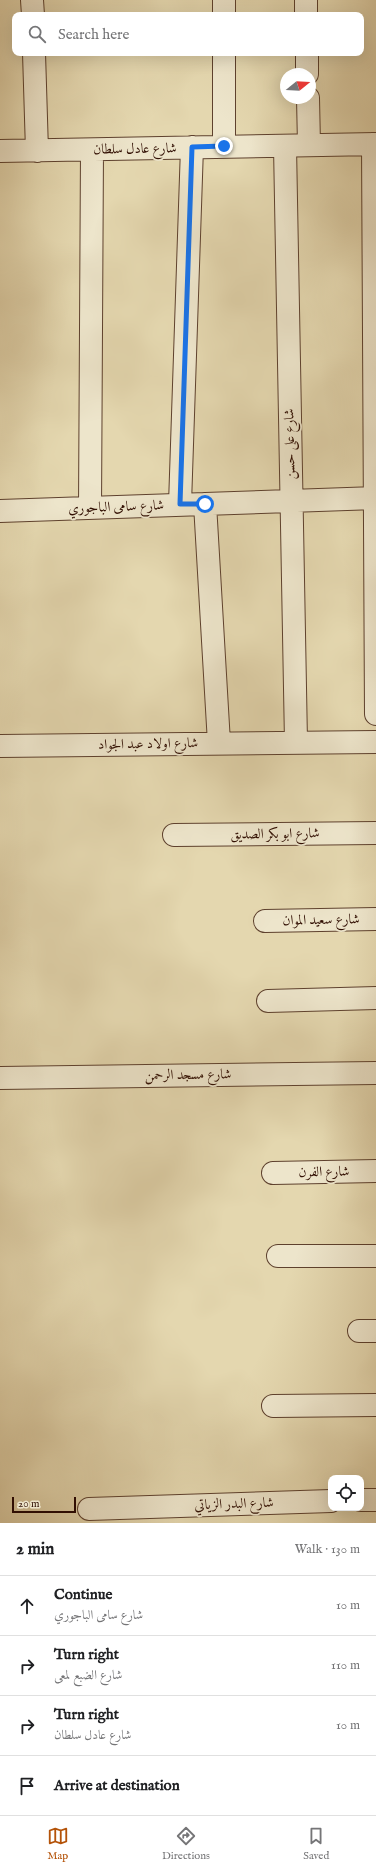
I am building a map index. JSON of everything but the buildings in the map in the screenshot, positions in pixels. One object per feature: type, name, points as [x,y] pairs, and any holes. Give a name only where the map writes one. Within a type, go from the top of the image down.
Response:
[{"type":"street","points":[[32,0],[33,12]]},
{"type":"street","points":[[224,0],[224,12]]},
{"type":"street","points":[[306,0],[306,12]]},
{"type":"street","points":[[34,56],[37,151]]},
{"type":"street","points":[[224,56],[224,146]]},
{"type":"street","points":[[307,56],[307,68]]},
{"type":"street","points":[[308,104],[309,145]]},
{"type":"street","points":[[375,144],[376,714]]},
{"type":"street","name":"شارع عادل سلطان","points":[[0,152],[224,146],[375,144]]},
{"type":"street","name":"شارع على حسن","points":[[285,146],[296,742]]},
{"type":"street","points":[[180,504],[192,147]]},
{"type":"street","points":[[90,508],[92,150]]},
{"type":"street","name":"شارع سامى الباجوري","points":[[0,511],[375,498]]},
{"type":"street","points":[[205,504],[219,743]]},
{"type":"street","name":"شارع اولاد عبد الجواد","points":[[0,746],[376,742]]},
{"type":"street","name":"شارع ابو بكر الصديق","points":[[174,835],[376,833]]},
{"type":"street","name":"شارع سعيد الموان","points":[[265,921],[376,919]]},
{"type":"street","points":[[268,1001],[376,998]]},
{"type":"street","name":"شارع مسجد الرحمن","points":[[0,1078],[376,1073]]},
{"type":"street","name":"شارع الفرن","points":[[272,1173],[376,1171]]},
{"type":"street","points":[[278,1256],[376,1256]]},
{"type":"street","points":[[273,1406],[376,1405]]},
{"type":"street","points":[[364,1500],[376,1500]]},
{"type":"street","name":"شارع البدر الزياتي","points":[[89,1509],[328,1501]]},
{"type":"route","points":[[205,504],[180,504],[192,147],[224,146]]}]
